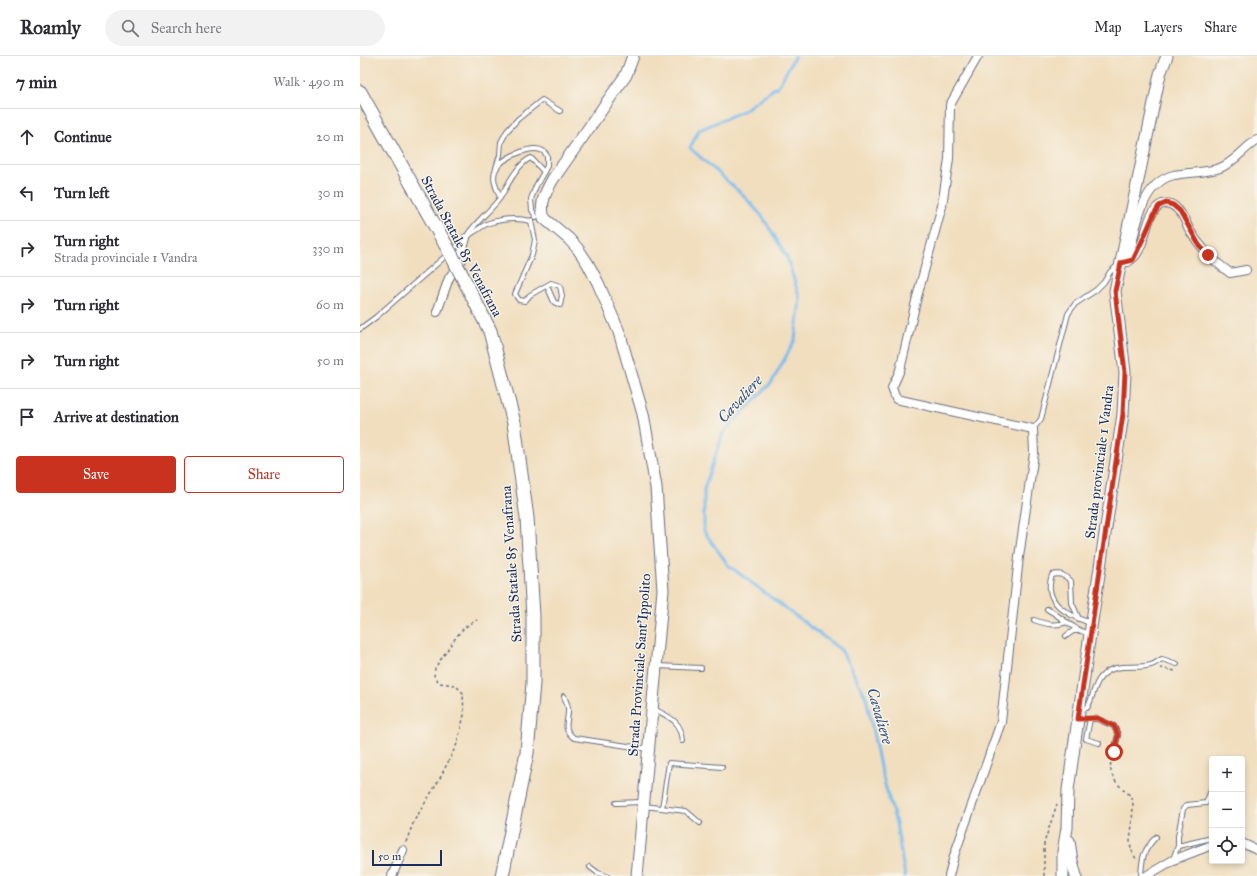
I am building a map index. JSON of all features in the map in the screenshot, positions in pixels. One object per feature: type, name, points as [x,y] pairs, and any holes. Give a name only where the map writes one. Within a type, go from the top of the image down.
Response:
[{"type":"highway","name":"Strada Statale 85 Venafrana","points":[[360,92],[452,256],[490,332],[514,423],[527,518],[532,616],[533,683],[527,753],[502,876]]},
{"type":"main road","points":[[539,215],[544,198],[553,179],[626,75],[633,56]]},
{"type":"main road","name":"Strada provinciale 1 Vandra","points":[[1063,876],[1063,852],[1067,828],[1068,790],[1123,414],[1125,372],[1115,291],[1124,263],[1160,74],[1167,56]]},
{"type":"main road","name":"Strada Provinciale Sant'Ippolito","points":[[539,215],[569,238],[578,249],[598,283],[619,332],[643,414],[656,487],[663,590],[637,876]]},
{"type":"main road","name":"Strada provinciale 1 Vandra","points":[[1067,828],[1076,876]]},
{"type":"street","points":[[949,876],[954,856],[1001,722],[1018,557],[1034,453],[1033,429],[896,399],[892,388],[900,370],[917,297],[942,206],[949,159],[950,105],[978,56]]},
{"type":"street","points":[[1124,263],[1142,205],[1153,187],[1163,180],[1173,176],[1220,168],[1232,161],[1257,140]]},
{"type":"street","points":[[1124,263],[1133,260],[1154,214],[1159,206],[1166,203],[1173,205],[1180,211],[1199,245],[1219,265],[1230,273],[1246,270]]},
{"type":"street","points":[[437,312],[448,278],[462,260],[462,252],[466,238]]},
{"type":"street","points":[[1245,844],[1257,850]]},
{"type":"street","points":[[1143,874],[1209,845]]},
{"type":"street","points":[[392,876],[403,850]]},
{"type":"lane","points":[[500,198],[494,181],[500,155],[501,142],[518,119],[542,100],[560,111]]},
{"type":"lane","points":[[496,168],[516,153],[530,149],[542,150],[547,156],[547,166],[531,199],[532,210],[539,215],[531,221]]},
{"type":"lane","points":[[466,238],[475,224],[500,198],[509,182],[526,160],[531,158],[544,172]]},
{"type":"lane","points":[[360,329],[376,317],[466,238],[488,224],[504,220],[523,219],[531,221]]},
{"type":"lane","points":[[531,221],[535,240],[532,255],[515,294],[519,300],[525,301],[530,295],[547,286],[551,284],[560,286],[562,296],[560,305],[554,302],[547,286]]},
{"type":"lane","points":[[1033,429],[1041,419],[1068,314],[1075,304],[1096,290],[1104,282],[1110,272],[1124,263]]},
{"type":"lane","points":[[1079,619],[1072,603],[1071,581],[1064,575],[1052,575],[1049,583],[1056,605],[1079,619],[1091,629]]},
{"type":"lane","points":[[1047,609],[1079,631]]},
{"type":"lane","points":[[1034,620],[1046,625],[1055,626],[1066,622]]},
{"type":"lane","points":[[1066,636],[1073,631],[1091,629]]},
{"type":"lane","points":[[1114,752],[1118,735],[1114,726],[1097,718],[1090,719],[1079,714],[1089,705],[1101,677],[1108,671],[1117,668],[1153,665],[1162,659],[1177,664]]},
{"type":"lane","points":[[656,666],[701,668]]},
{"type":"lane","points":[[564,696],[568,708],[566,725],[567,730],[574,738],[648,749]]},
{"type":"lane","points":[[652,708],[677,723],[682,731],[683,741]]},
{"type":"lane","points":[[1090,719],[1086,740],[1099,743]]},
{"type":"lane","points":[[662,808],[669,763],[722,766]]},
{"type":"lane","points":[[1173,860],[1178,846],[1178,836],[1183,809],[1187,805],[1206,803],[1210,792]]},
{"type":"lane","points":[[616,803],[643,804],[686,811],[700,824]]},
{"type":"lane","points":[[1143,874],[1142,864],[1146,848],[1156,837]]},
{"type":"lane","points":[[1178,846],[1209,839]]},
{"type":"lane","points":[[590,867],[598,873],[607,876]]},
{"type":"path","points":[[403,850],[414,821],[439,780],[457,744],[464,715],[463,694],[455,685],[440,683],[434,676],[435,668],[456,637],[465,627],[477,620]]},
{"type":"path","points":[[1153,665],[1160,669],[1175,671]]},
{"type":"path","points":[[1114,752],[1110,768],[1111,774],[1116,783],[1132,797],[1131,849],[1143,874]]},
{"type":"path","points":[[1044,876],[1044,843],[1057,802]]},
{"type":"waterway","name":"Cavaliere","points":[[795,56],[779,85],[743,111],[699,130],[690,148],[742,194],[762,216],[787,257],[800,299],[795,340],[772,382],[723,433],[704,489],[704,531],[728,565],[841,650],[866,697],[880,767],[896,823],[905,876]]},
{"type":"route","points":[[1114,752],[1118,735],[1114,726],[1109,722],[1097,718],[1078,719],[1123,414],[1125,372],[1115,291],[1121,263],[1133,260],[1144,237],[1148,224],[1159,206],[1166,203],[1173,205],[1180,211],[1199,245],[1208,255]]}]
